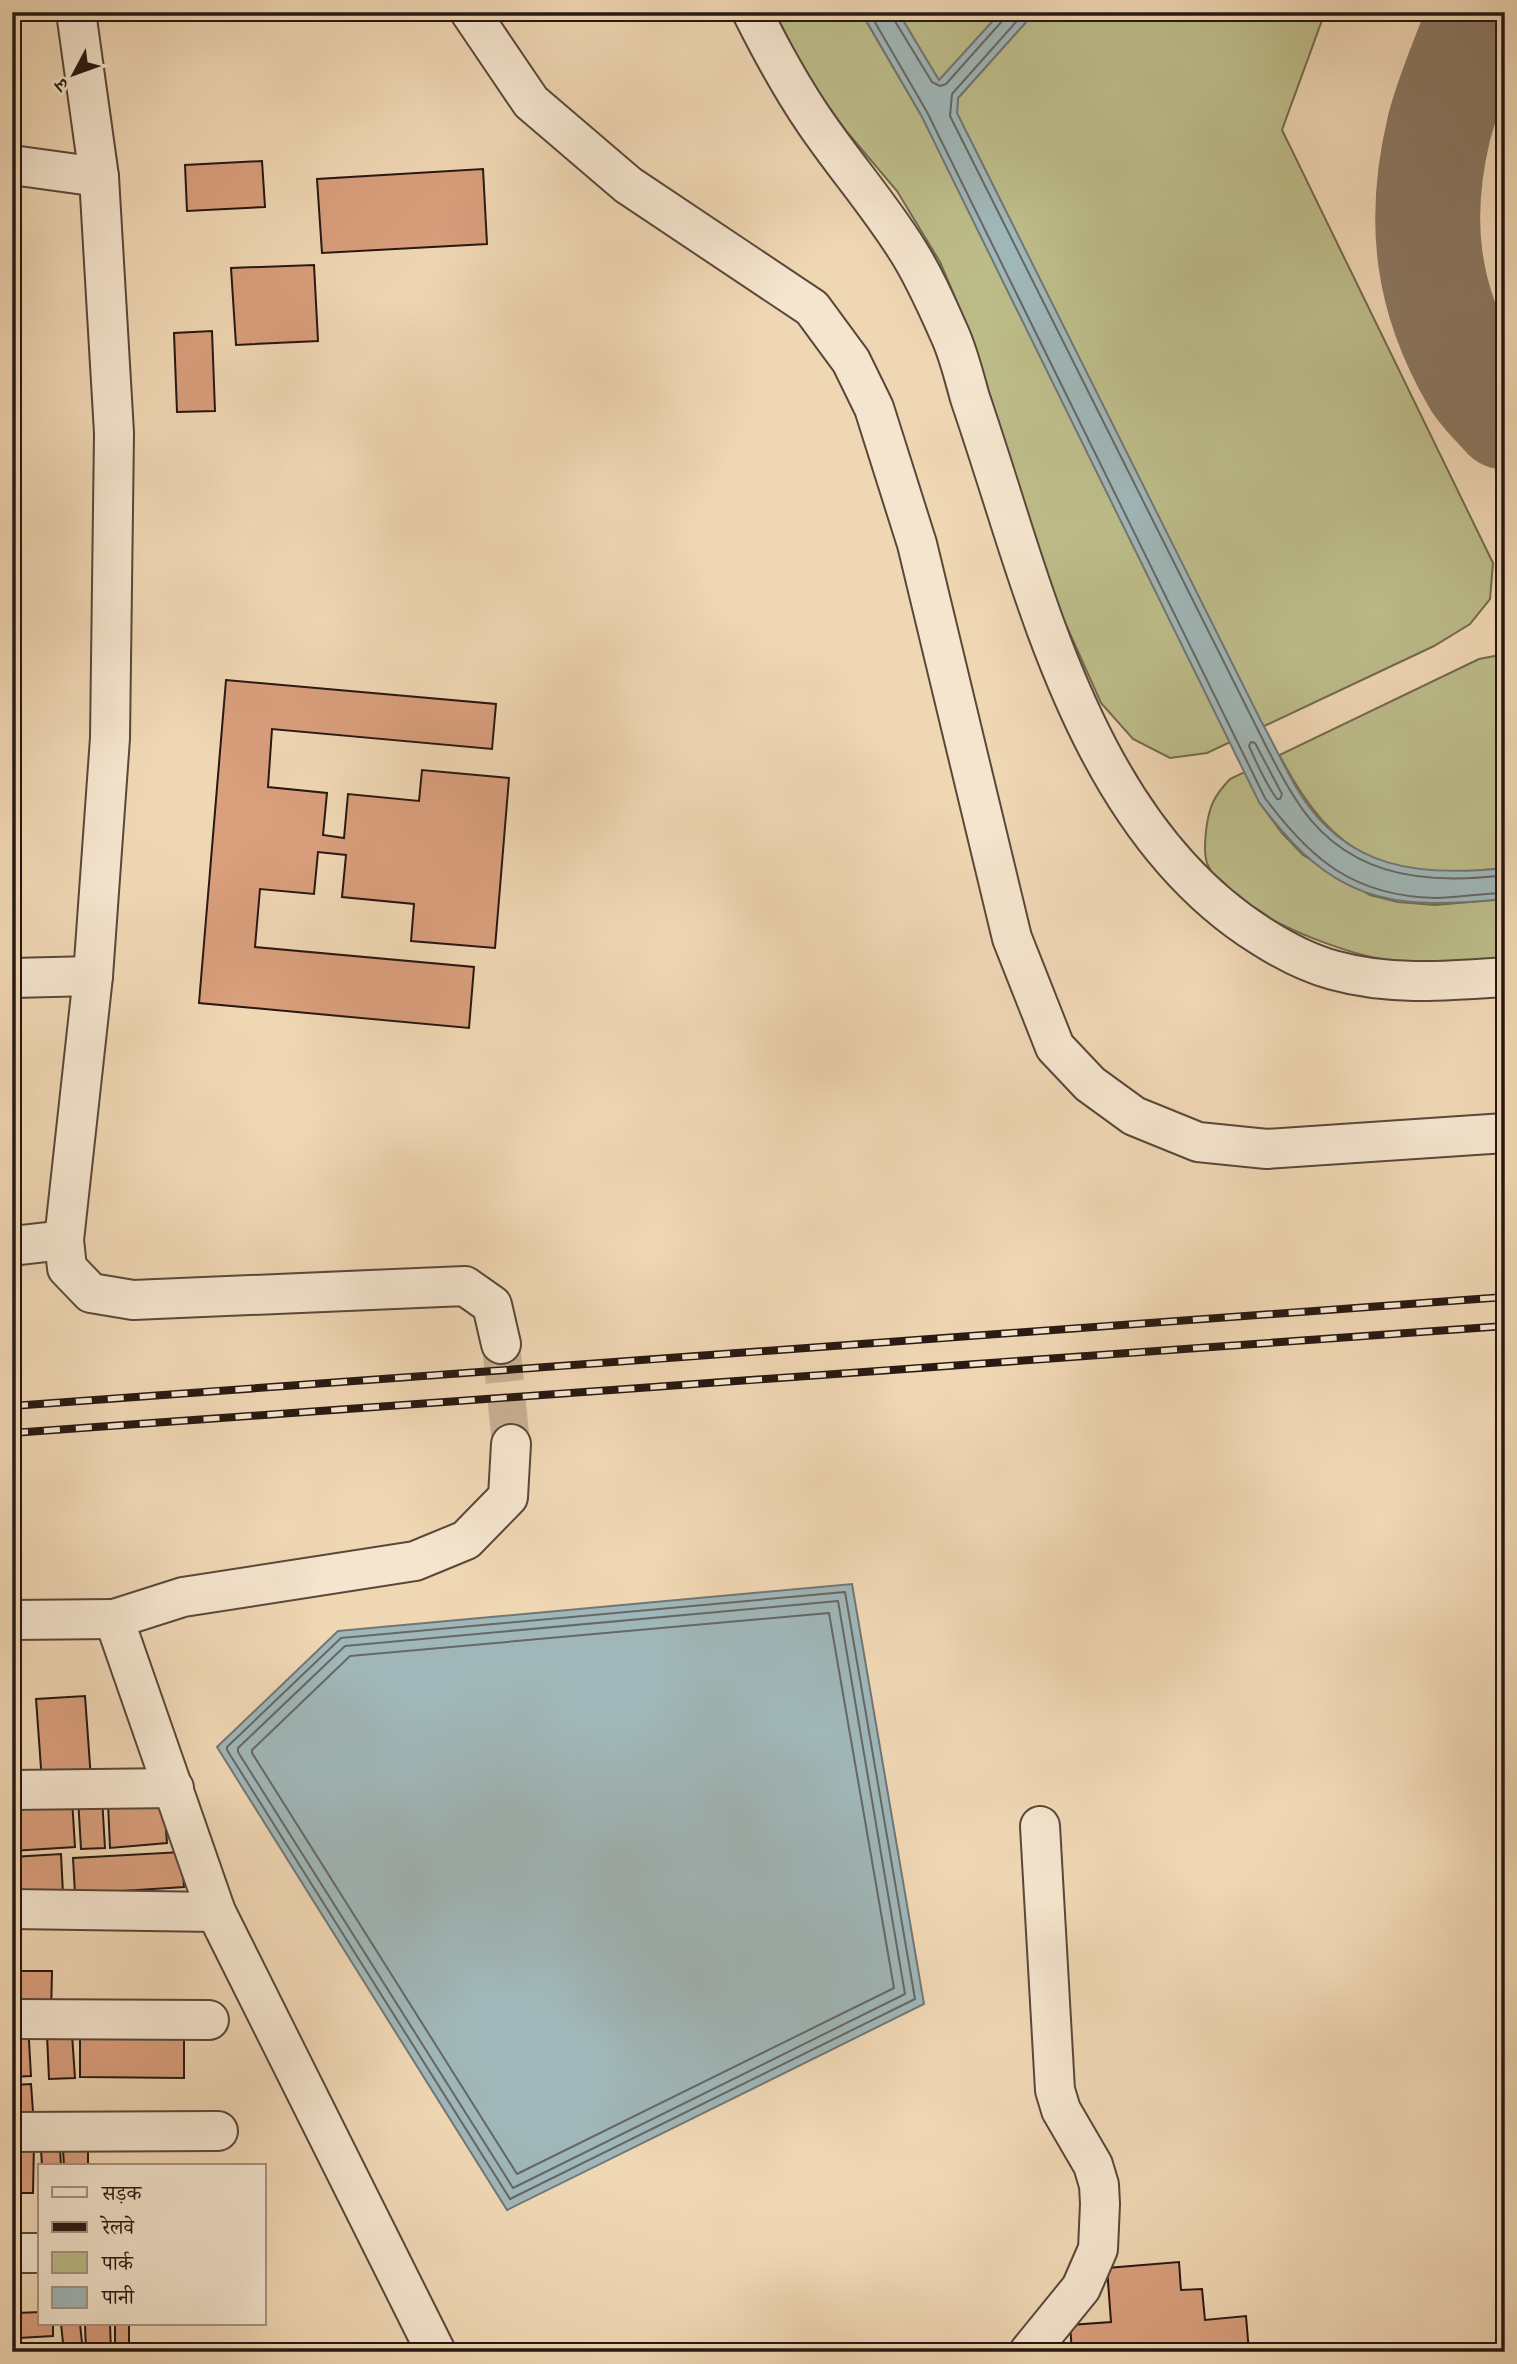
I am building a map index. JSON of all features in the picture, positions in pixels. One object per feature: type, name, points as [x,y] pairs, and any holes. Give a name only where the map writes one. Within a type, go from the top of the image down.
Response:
[{"type":"street","points":[[75,12],[99,177],[114,433],[110,738],[93,976],[64,1241],[66,1269],[91,1293],[133,1300],[465,1286],[492,1305],[501,1344]]},
{"type":"street","points":[[470,12],[531,102],[628,185],[811,308],[850,361],[874,408],[917,544],[1012,938],[1055,1047],[1090,1084],[1134,1116],[1198,1142],[1267,1149],[1505,1133]]},
{"type":"street","points":[[752,12],[789,82],[816,124],[869,192],[909,252],[932,294],[953,342],[1034,599],[1068,684],[1106,763],[1133,809],[1162,849],[1197,886],[1236,921],[1284,951],[1331,970],[1384,980],[1430,982],[1505,977]]},
{"type":"street","points":[[12,165],[99,177]]},
{"type":"street","points":[[12,978],[93,976]]},
{"type":"street","points":[[12,1246],[64,1241]]},
{"type":"street","points":[[12,1620],[114,1619],[183,1597],[415,1561],[466,1540],[508,1497],[511,1444]]},
{"type":"street","points":[[114,1619],[216,1912],[436,2352]]},
{"type":"street","points":[[12,1790],[173,1788]]},
{"type":"street","points":[[1029,2352],[1081,2288],[1089,2272],[1098,2249],[1100,2204],[1099,2185],[1093,2165],[1061,2110],[1055,2090],[1040,1826]]},
{"type":"street","points":[[12,1909],[216,1912]]},
{"type":"street","points":[[12,2019],[209,2020]]},
{"type":"street","points":[[12,2132],[218,2131]]},
{"type":"street","points":[[12,2253],[38,2253]]},
{"type":"green space","points":[[775,12],[861,12],[921,115],[957,113],[958,98],[1035,12],[1325,12],[1282,130],[1493,563],[1490,599],[1470,624],[1434,646],[1207,753],[1170,758],[1133,739],[1101,703],[1050,589],[972,337],[940,262],[897,191],[847,132],[805,74]]},
{"type":"green space","points":[[898,12],[1001,12],[939,81]]},
{"type":"green space","points":[[1505,654],[1505,868],[1430,871],[1398,866],[1370,857],[1346,842],[1323,821],[1301,793],[1281,758],[1259,802],[1282,833],[1303,855],[1370,895],[1398,902],[1435,905],[1505,899],[1505,960],[1421,963],[1388,960],[1352,952],[1279,923],[1255,910],[1217,880],[1206,859],[1206,831],[1213,802],[1230,779],[1479,659]]},
{"type":"water","points":[[861,12],[898,12],[939,80],[1001,12],[1035,12],[958,98],[957,113],[1289,774],[1318,818],[1340,838],[1363,853],[1388,863],[1444,871],[1505,868],[1505,899],[1427,903],[1394,900],[1365,892],[1338,879],[1311,861],[1259,802],[921,115]]},
{"type":"water","points":[[852,1584],[924,2004],[507,2210],[217,1747],[338,1631]]},
{"type":"building","points":[[262,161],[265,207],[187,211],[185,165]]},
{"type":"building","points":[[483,169],[487,244],[322,253],[317,179]]},
{"type":"building","points":[[314,265],[318,341],[236,345],[231,268]]},
{"type":"building","points":[[212,331],[215,411],[177,412],[174,333]]},
{"type":"building","points":[[226,680],[496,704],[492,749],[272,729],[268,787],[327,793],[323,835],[344,838],[348,794],[419,801],[422,770],[509,778],[495,948],[411,941],[414,904],[342,897],[346,855],[318,852],[314,894],[260,889],[255,947],[474,967],[469,1028],[199,1003]]},
{"type":"building","points":[[85,1696],[91,1779],[42,1782],[36,1699]]},
{"type":"building","points":[[102,1797],[105,1848],[81,1849],[78,1798]]},
{"type":"building","points":[[72,1799],[75,1847],[12,1851],[12,1803]]},
{"type":"building","points":[[108,1803],[164,1804],[167,1843],[110,1848]]},
{"type":"building","points":[[182,1852],[184,1887],[75,1894],[73,1858]]},
{"type":"building","points":[[61,1854],[63,1894],[12,1898],[12,1857]]},
{"type":"building","points":[[14,1915],[14,1963],[12,1963]]},
{"type":"building","points":[[12,1971],[52,1971],[51,2015],[12,2015]]},
{"type":"building","points":[[28,2023],[31,2076],[12,2077],[12,2024]]},
{"type":"building","points":[[80,2028],[184,2029],[184,2078],[80,2077]]},
{"type":"building","points":[[72,2034],[75,2078],[49,2079],[47,2035]]},
{"type":"building","points":[[31,2084],[34,2126],[12,2127],[12,2085]]},
{"type":"building","points":[[12,2142],[34,2142],[33,2193],[12,2193]]},
{"type":"building","points":[[60,2148],[61,2164],[42,2164],[41,2149]]},
{"type":"building","points":[[88,2148],[88,2164],[64,2164],[63,2149]]},
{"type":"building","points":[[1179,2262],[1181,2290],[1202,2289],[1205,2320],[1246,2316],[1249,2352],[1072,2352],[1070,2325],[1111,2322],[1107,2268]]},
{"type":"building","points":[[38,2312],[38,2326],[53,2326],[53,2336],[19,2338],[17,2313]]},
{"type":"building","points":[[14,2315],[15,2352],[12,2352]]},
{"type":"building","points":[[61,2326],[80,2326],[83,2352],[64,2352]]},
{"type":"building","points":[[85,2326],[110,2326],[111,2352],[86,2352]]},
{"type":"building","points":[[115,2326],[129,2326],[129,2351],[115,2351]]},
{"type":"taxiway","points":[[1481,12],[1439,128],[1428,195],[1428,227],[1430,258],[1445,319],[1477,385],[1505,417]]},
{"type":"tunnel","points":[[501,1344],[511,1444]]},
{"type":"railway","points":[[12,1406],[1505,1297]]},
{"type":"railway","points":[[12,1433],[1505,1326]]}]
